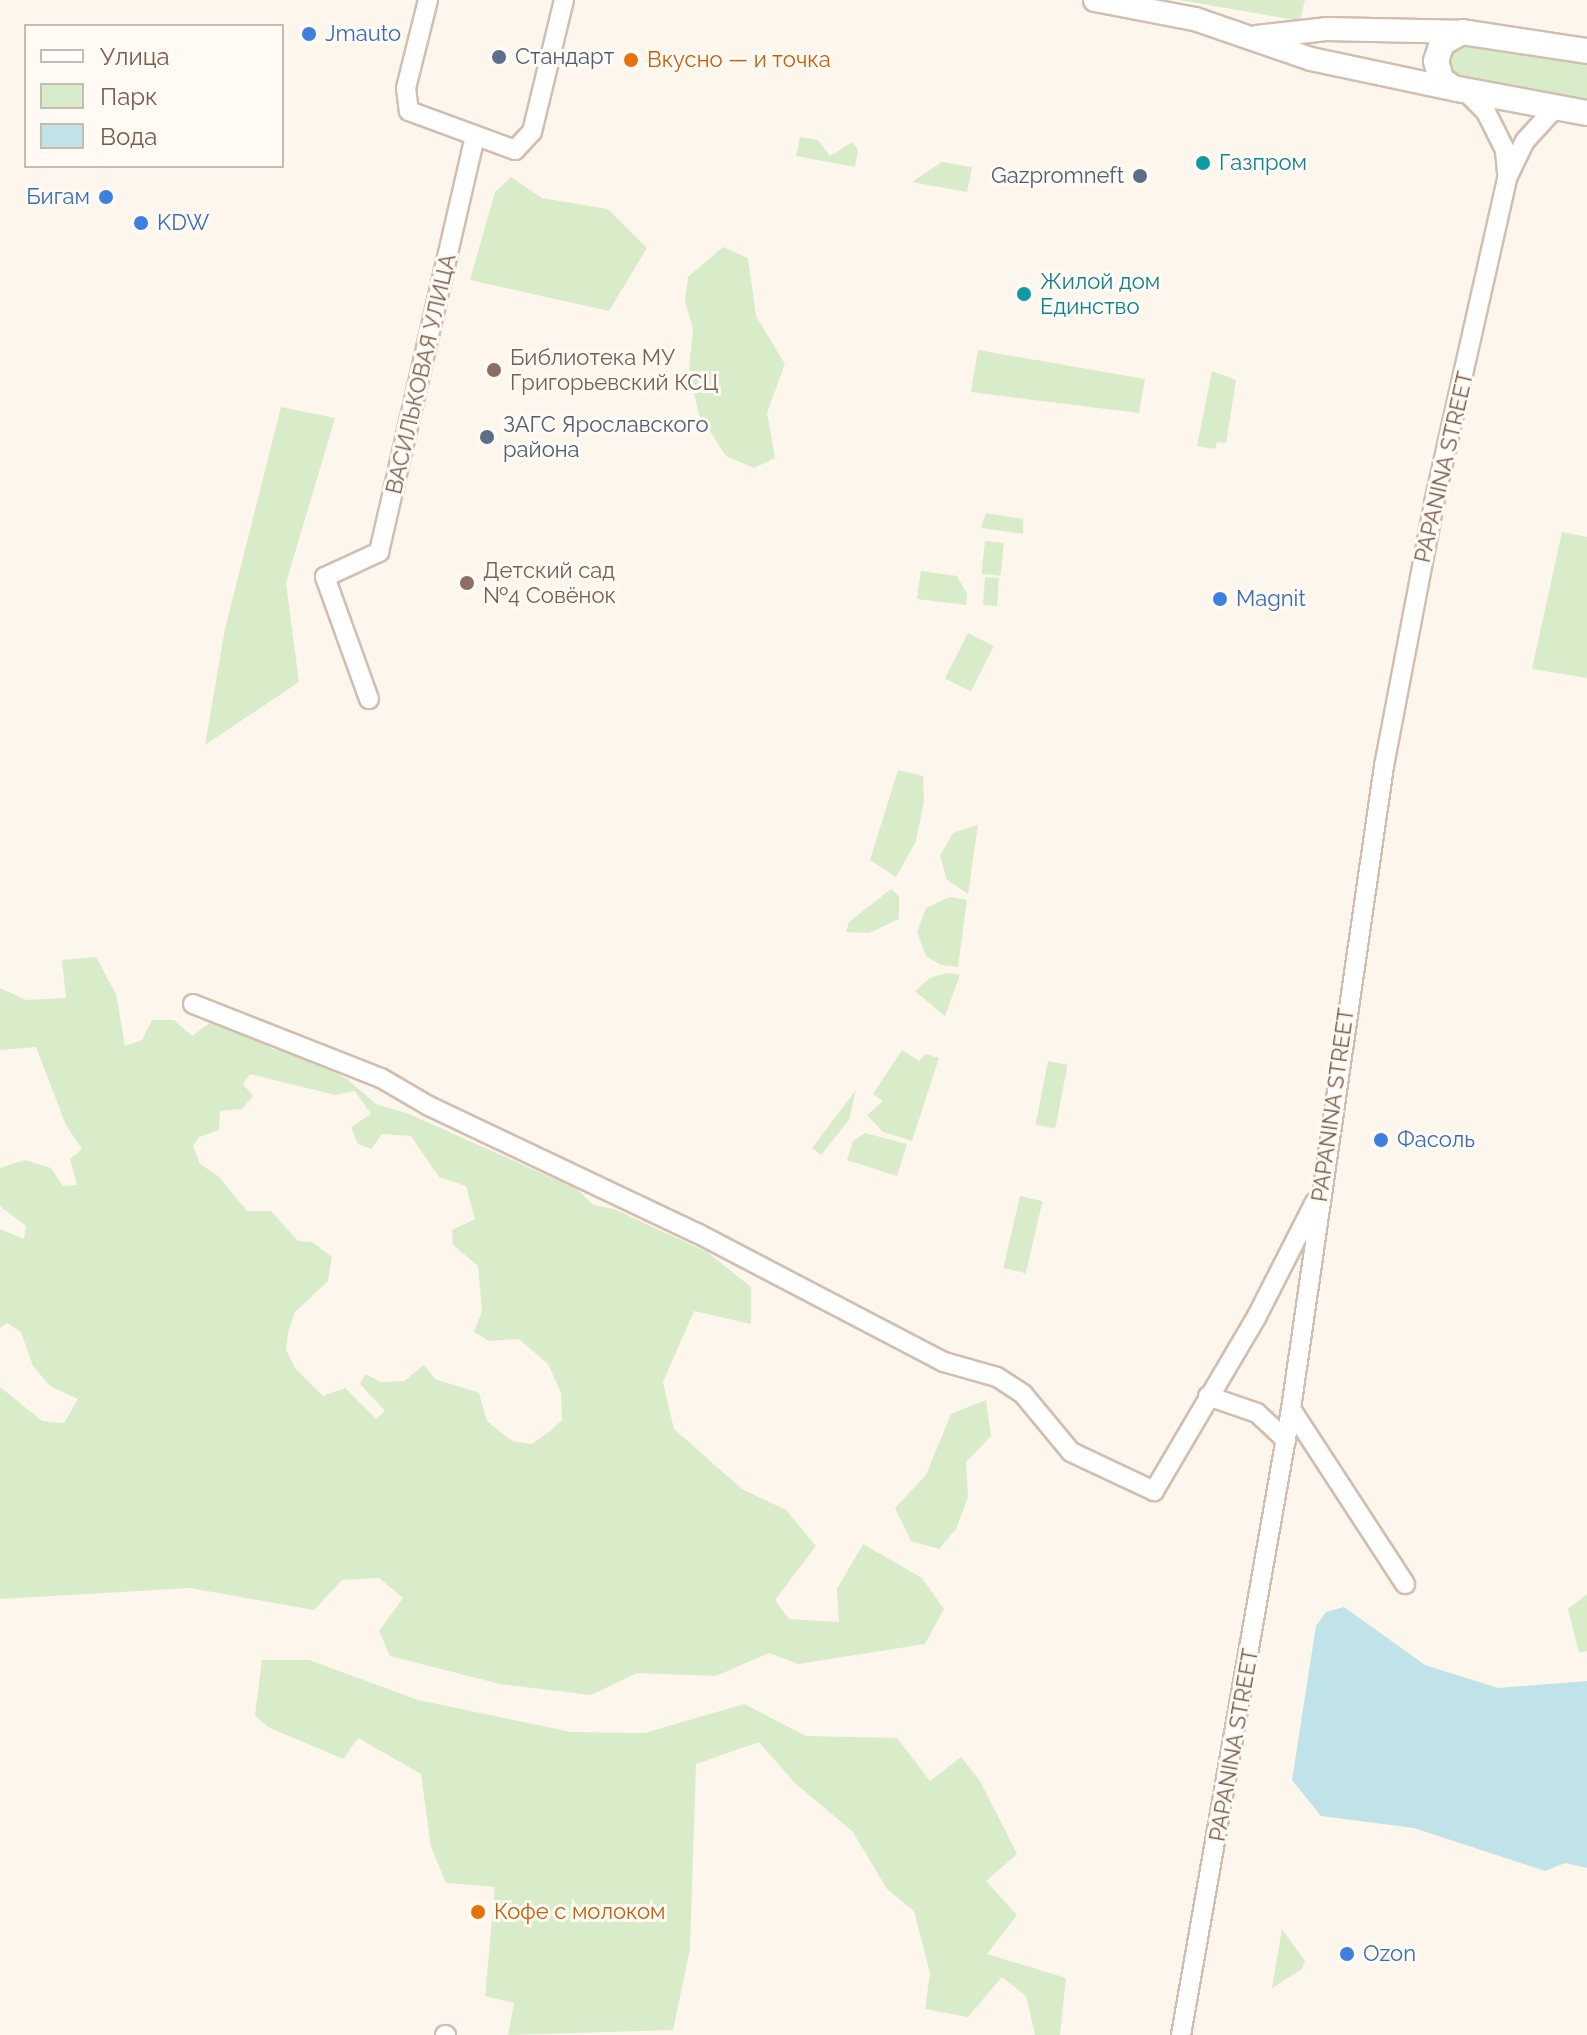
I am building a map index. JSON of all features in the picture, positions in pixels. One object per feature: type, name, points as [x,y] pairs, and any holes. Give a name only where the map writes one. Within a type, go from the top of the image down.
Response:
[{"type":"main road","points":[[1587,51],[1468,32],[1450,35],[1437,55],[1441,79],[1464,91],[1587,113]]},
{"type":"street","points":[[428,0],[406,88],[409,111],[515,150],[529,141],[564,0]]},
{"type":"street","points":[[1095,0],[1195,19],[1256,37],[1311,59],[1464,91]]},
{"type":"street","points":[[1256,37],[1326,29],[1468,32]]},
{"type":"street","name":"PAPANINA STREET","points":[[1181,2035],[1291,1409],[1387,751],[1434,503],[1507,178],[1507,157],[1486,112],[1464,91]]},
{"type":"street","name":"PAPANINA STREET","points":[[1507,178],[1525,141],[1556,107]]},
{"type":"street","name":"ВАСИЛЬКОВАЯ УЛИЦА","points":[[369,699],[325,577],[379,552],[475,137]]},
{"type":"street","points":[[193,1004],[381,1078],[429,1106],[697,1233],[944,1362],[997,1377],[1023,1394],[1071,1452],[1154,1491],[1257,1316],[1322,1189]]},
{"type":"street","points":[[1208,1396],[1257,1413],[1286,1440]]},
{"type":"street","points":[[1291,1409],[1405,1584]]},
{"type":"green space","points":[[1180,0],[1305,0],[1300,21]]},
{"type":"green space","points":[[1463,43],[1587,63],[1587,101],[1455,76],[1448,62],[1451,50]]},
{"type":"green space","points":[[800,137],[818,140],[830,156],[852,142],[858,150],[855,167],[796,156]]},
{"type":"green space","points":[[942,162],[972,167],[967,192],[912,182]]},
{"type":"green space","points":[[511,177],[542,198],[608,209],[647,248],[609,311],[470,280],[495,192]]},
{"type":"green space","points":[[723,247],[748,258],[756,316],[785,364],[767,413],[775,458],[754,468],[726,456],[699,415],[689,370],[693,329],[685,301],[688,277]]},
{"type":"green space","points":[[978,350],[1145,379],[1139,413],[971,392]]},
{"type":"green space","points":[[1212,371],[1236,380],[1226,443],[1217,442],[1215,449],[1197,446]]},
{"type":"green space","points":[[281,407],[335,418],[286,583],[299,682],[205,745],[225,629]]},
{"type":"green space","points":[[986,513],[1023,519],[1023,534],[981,528]]},
{"type":"green space","points":[[1562,532],[1587,537],[1587,678],[1532,669]]},
{"type":"green space","points":[[985,541],[1004,543],[1000,576],[982,574]]},
{"type":"green space","points":[[921,571],[957,576],[967,594],[966,605],[917,599]]},
{"type":"green space","points":[[985,577],[999,578],[997,606],[983,605]]},
{"type":"green space","points":[[968,633],[994,646],[971,692],[945,678]]},
{"type":"green space","points":[[898,770],[923,776],[924,801],[916,841],[896,877],[870,860]]},
{"type":"green space","points":[[978,825],[968,894],[947,880],[940,856],[953,833]]},
{"type":"green space","points":[[891,889],[899,896],[899,919],[869,933],[846,932],[849,922]]},
{"type":"green space","points":[[950,897],[967,900],[958,967],[941,965],[926,956],[917,932],[926,908]]},
{"type":"green space","points":[[96,957],[116,994],[125,1046],[142,1040],[152,1020],[174,1020],[192,1036],[208,1024],[232,1020],[256,1032],[272,1049],[302,1055],[347,1079],[376,1104],[409,1114],[577,1189],[593,1205],[614,1209],[707,1252],[751,1287],[751,1324],[694,1311],[663,1382],[674,1429],[742,1489],[786,1510],[816,1546],[775,1600],[789,1619],[839,1622],[837,1589],[863,1544],[922,1578],[944,1609],[925,1644],[798,1664],[769,1653],[716,1676],[637,1673],[591,1695],[500,1684],[390,1656],[379,1631],[403,1598],[379,1578],[342,1580],[314,1610],[190,1588],[0,1599],[0,1387],[42,1421],[64,1423],[78,1399],[50,1386],[33,1366],[21,1332],[7,1323],[0,1328],[0,1229],[24,1239],[26,1226],[0,1206],[0,1168],[25,1160],[51,1168],[63,1186],[77,1185],[70,1159],[82,1149],[66,1125],[36,1047],[0,1050],[0,988],[26,1000],[66,998],[62,960]],"holes":[[[250,1074],[335,1095],[355,1091],[371,1114],[351,1127],[358,1144],[371,1149],[382,1134],[411,1136],[439,1177],[466,1186],[475,1219],[452,1230],[453,1245],[478,1266],[482,1311],[474,1332],[489,1341],[519,1339],[548,1364],[561,1392],[562,1420],[532,1444],[512,1441],[487,1421],[479,1393],[435,1379],[424,1365],[404,1381],[381,1382],[365,1374],[360,1384],[385,1411],[376,1419],[345,1388],[323,1396],[295,1368],[286,1350],[288,1332],[295,1312],[328,1281],[332,1257],[312,1242],[298,1241],[271,1211],[247,1211],[218,1176],[200,1164],[193,1146],[199,1137],[219,1130],[220,1111],[242,1109],[253,1096],[243,1084]]]},
{"type":"green space","points":[[947,973],[960,975],[945,1016],[915,991],[930,978]]},
{"type":"green space","points":[[902,1050],[919,1061],[925,1054],[939,1058],[912,1141],[883,1132],[867,1115],[883,1101],[873,1094]]},
{"type":"green space","points":[[1048,1061],[1068,1065],[1055,1129],[1036,1125]]},
{"type":"green space","points":[[856,1090],[849,1120],[821,1155],[812,1148]]},
{"type":"green space","points":[[865,1133],[907,1144],[897,1176],[847,1160],[853,1141]]},
{"type":"green space","points":[[1020,1196],[1042,1201],[1026,1273],[1003,1268]]},
{"type":"green space","points":[[986,1400],[991,1436],[966,1462],[968,1497],[956,1529],[939,1549],[911,1541],[895,1508],[926,1475],[951,1414]]},
{"type":"green space","points":[[1587,1594],[1587,1651],[1579,1653],[1568,1609]]},
{"type":"green space","points":[[262,1660],[309,1660],[418,1700],[571,1732],[645,1733],[744,1704],[806,1736],[897,1738],[930,1781],[961,1757],[980,1781],[1017,1854],[986,1881],[1017,1915],[987,1954],[1066,1978],[1060,2035],[1035,2035],[1026,1996],[1002,1977],[968,2017],[925,2009],[930,1973],[914,1911],[887,1889],[853,1832],[795,1783],[759,1742],[696,1764],[690,1949],[673,2030],[508,2035],[514,2003],[485,1996],[495,1887],[446,1883],[431,1847],[421,1774],[358,1738],[343,1759],[268,1727],[255,1715]]},
{"type":"green space","points":[[1282,1929],[1305,1961],[1302,1969],[1272,1988]]},
{"type":"water","points":[[1344,1607],[1425,1665],[1498,1688],[1587,1681],[1587,1868],[1565,1863],[1545,1871],[1414,1828],[1321,1816],[1292,1780],[1316,1626],[1326,1612]]},
{"type":"place","name":"Jmauto","points":[[309,34]]},
{"type":"place","name":"Стандарт","points":[[499,57]]},
{"type":"place","name":"Вкусно — и точка","points":[[631,60]]},
{"type":"place","name":"Газпром","points":[[1203,163]]},
{"type":"place","name":"Gazpromneft","points":[[1140,176]]},
{"type":"place","name":"Бигам","points":[[106,197]]},
{"type":"place","name":"KDW","points":[[141,223]]},
{"type":"place","name":"Жилой дом Единство","points":[[1024,294]]},
{"type":"place","name":"Библиотека МУ Григорьевский КСЦ","points":[[494,370]]},
{"type":"place","name":"ЗАГС Ярославского района","points":[[487,437]]},
{"type":"place","name":"Детский сад №4 Совёнок","points":[[467,583]]},
{"type":"place","name":"Magnit","points":[[1220,599]]},
{"type":"place","name":"Фасоль","points":[[1381,1140]]},
{"type":"place","name":"Кофе с молоком","points":[[478,1912]]},
{"type":"place","name":"Ozon","points":[[1347,1954]]}]
